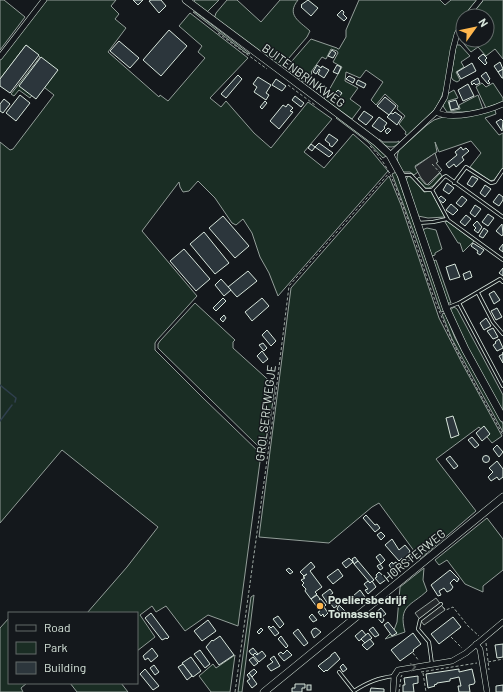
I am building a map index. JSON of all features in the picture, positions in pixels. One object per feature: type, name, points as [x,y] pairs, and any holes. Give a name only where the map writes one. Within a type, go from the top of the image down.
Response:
[{"type":"main road","name":"BUITENBRINKWEG","points":[[186,0],[370,138],[390,155],[401,175],[446,308],[465,349],[503,418]]},
{"type":"main road","name":"HORSTERWEG","points":[[264,692],[503,497]]},
{"type":"street","points":[[0,57],[44,0]]},
{"type":"street","points":[[474,8],[480,0]]},
{"type":"street","points":[[390,155],[436,112],[445,97],[455,42]]},
{"type":"street","points":[[436,112],[442,115],[475,113],[492,109],[503,104]]},
{"type":"street","points":[[392,692],[394,676],[400,669],[452,661],[466,653],[503,622]]},
{"type":"street","points":[[476,644],[480,649],[487,692]]},
{"type":"lane","points":[[454,182],[466,167],[491,183],[495,182],[503,170]]},
{"type":"lane","points":[[401,175],[411,175],[425,190],[432,190],[446,176],[503,217]]},
{"type":"lane","points":[[432,190],[447,219],[503,260]]},
{"type":"lane","points":[[417,223],[447,219]]},
{"type":"lane","points":[[446,308],[478,293],[500,279],[503,282]]},
{"type":"lane","points":[[478,293],[493,322],[503,334]]},
{"type":"lane","points":[[459,303],[503,386]]},
{"type":"lane","points":[[432,664],[429,642],[418,629],[420,620],[441,604]]},
{"type":"lane","points":[[339,672],[354,691],[370,681],[380,677],[394,676]]},
{"type":"path","name":"BUITENBRINKWEG","points":[[219,33],[269,71]]},
{"type":"path","name":"BUITENBRINKWEG","points":[[287,84],[317,107]]},
{"type":"path","name":"GROLSERFWEGJE","points":[[235,692],[272,424],[289,286],[390,172],[383,160],[368,144]]},
{"type":"path","points":[[432,164],[444,177]]},
{"type":"path","points":[[441,604],[446,610],[453,607],[468,626],[484,638],[489,669]]},
{"type":"path","points":[[451,637],[466,653]]},
{"type":"path","points":[[488,662],[503,659]]},
{"type":"path","points":[[418,672],[482,662]]},
{"type":"path","points":[[400,692],[401,677],[403,674]]},
{"type":"green space","points":[[0,0],[4,0],[25,17],[0,50]]},
{"type":"green space","points":[[46,0],[116,0],[111,6],[119,14],[115,19],[126,28],[108,52],[159,97],[160,95],[168,101],[205,58],[198,52],[202,46],[179,26],[190,13],[248,58],[210,98],[221,107],[226,101],[254,133],[271,148],[308,102],[332,119],[304,152],[324,168],[353,134],[369,148],[388,171],[278,296],[269,273],[260,257],[252,233],[243,219],[236,225],[232,223],[215,198],[198,181],[189,191],[183,192],[179,182],[142,231],[197,296],[157,340],[155,343],[155,350],[261,454],[238,626],[208,615],[185,631],[166,606],[156,612],[152,606],[140,615],[155,637],[138,650],[138,612],[88,612],[127,567],[158,527],[62,450],[0,523],[0,142],[10,150],[13,149],[54,95],[40,84],[30,98],[19,90],[14,96],[11,94],[40,57],[26,45],[0,79],[0,60]]},
{"type":"green space","points":[[195,0],[219,0],[207,12],[193,2]]},
{"type":"green space","points":[[227,0],[237,0],[261,22],[280,0],[298,0],[293,10],[295,17],[310,31],[307,37],[282,66],[278,66],[214,19],[216,13]]},
{"type":"green space","points":[[359,0],[440,0],[445,5],[451,0],[477,0],[471,8],[455,8],[455,40],[448,76],[442,95],[434,110],[408,136],[399,124],[405,116],[397,109],[398,106],[385,94],[376,105],[371,100],[383,82],[366,70],[360,78],[346,72],[345,81],[358,88],[350,99],[361,107],[352,119],[324,99],[342,67],[333,62],[338,53],[337,51],[331,49],[326,59],[322,57],[305,83],[286,68],[311,39],[339,49],[346,37],[346,30]]},
{"type":"green space","points":[[483,0],[503,0],[503,59],[495,49],[486,56],[479,48],[495,48],[495,8],[476,8]]},
{"type":"green space","points":[[193,12],[195,12],[250,54],[246,53]]},
{"type":"green space","points":[[456,48],[463,48],[470,56],[461,62],[464,67],[456,72],[460,80],[457,82],[451,77]]},
{"type":"green space","points":[[468,48],[477,48],[471,52]]},
{"type":"green space","points":[[482,83],[486,87],[493,83],[503,98],[503,102],[486,108],[476,87]]},
{"type":"green space","points":[[454,90],[458,98],[448,101],[451,111],[460,109],[459,105],[478,95],[483,109],[469,112],[447,112],[443,106],[447,94]]},
{"type":"green space","points":[[495,110],[496,114],[485,118],[499,135],[503,133],[503,168],[494,180],[490,181],[470,167],[481,153],[471,141],[439,152],[435,142],[437,152],[415,166],[418,172],[414,175],[410,172],[403,172],[397,156],[399,150],[434,120],[443,117],[470,115]]},
{"type":"green space","points":[[338,117],[376,146],[386,156],[383,158],[368,142],[336,118]]},
{"type":"green space","points":[[379,139],[383,142],[399,141],[399,143],[389,147],[378,140]]},
{"type":"green space","points":[[396,172],[444,311],[441,312],[392,174]]},
{"type":"green space","points":[[440,173],[442,176],[433,186],[429,188],[425,188],[417,179],[419,177],[425,184],[429,185]]},
{"type":"green space","points":[[389,176],[401,205],[439,318],[502,436],[492,443],[479,427],[436,459],[476,511],[420,559],[379,503],[372,507],[329,543],[259,537],[291,288]]},
{"type":"green space","points":[[408,176],[413,178],[424,192],[431,191],[445,217],[428,218],[418,216],[406,180]]},
{"type":"green space","points":[[447,221],[474,241],[463,252],[460,243],[458,243],[445,222]]},
{"type":"green space","points":[[427,228],[436,230],[442,249],[432,256],[422,230]]},
{"type":"green space","points":[[436,260],[451,303],[446,303],[433,261]]},
{"type":"green space","points":[[195,303],[235,340],[233,342],[233,348],[275,386],[266,450],[260,448],[158,348],[160,341]]},
{"type":"green space","points":[[454,307],[457,309],[503,395],[503,413],[463,341],[450,310]]},
{"type":"green space","points":[[445,313],[455,338],[503,424],[503,432],[452,339],[442,314]]},
{"type":"green space","points":[[487,518],[503,539],[503,570],[483,586],[483,592],[465,584],[447,560],[439,565],[435,560]]},
{"type":"green space","points":[[424,568],[423,580],[427,591],[407,607],[403,616],[405,632],[385,639],[394,630],[397,622],[400,587]]},
{"type":"green space","points":[[254,595],[242,692],[238,692],[251,597]]},
{"type":"green space","points":[[8,619],[8,684],[26,684],[21,688],[23,692],[0,692],[0,628]]},
{"type":"green space","points":[[235,655],[230,692],[211,692],[199,676],[213,664],[216,668]]},
{"type":"green space","points":[[71,684],[122,684],[128,692],[77,692]]},
{"type":"shaded area","points":[[435,153],[438,162],[436,163],[442,170],[427,185],[415,167]]},
{"type":"shaded area","points":[[436,598],[445,610],[424,625],[415,613]]},
{"type":"building","points":[[133,0],[143,0],[138,5]]},
{"type":"building","points":[[161,0],[166,6],[159,13],[149,1]]},
{"type":"building","points":[[308,0],[318,8],[311,16],[301,7],[301,5]]},
{"type":"building","points":[[342,10],[344,12],[343,14],[347,18],[344,21],[337,15]]},
{"type":"building","points":[[169,30],[187,46],[161,76],[143,60]]},
{"type":"building","points":[[119,41],[139,58],[130,68],[110,51]]},
{"type":"building","points":[[26,45],[39,55],[10,93],[0,86],[0,79]]},
{"type":"building","points":[[332,50],[336,53],[333,58],[328,56]]},
{"type":"building","points":[[483,54],[487,58],[485,60],[487,63],[485,65],[478,58]]},
{"type":"building","points":[[41,57],[58,70],[36,99],[19,86]]},
{"type":"building","points":[[500,62],[503,69],[498,72],[494,66]]},
{"type":"building","points":[[472,63],[476,71],[461,79],[457,72]]},
{"type":"building","points":[[317,65],[321,68],[322,66],[329,70],[324,78],[318,74],[319,69],[316,74],[313,72]]},
{"type":"building","points":[[337,65],[341,67],[338,74],[333,72]]},
{"type":"building","points":[[503,69],[503,78],[502,78],[498,72]]},
{"type":"building","points":[[486,72],[490,79],[488,81],[490,83],[488,84],[481,76]]},
{"type":"building","points":[[238,75],[242,79],[226,98],[221,94]]},
{"type":"building","points":[[349,76],[355,79],[353,83],[346,79]]},
{"type":"building","points":[[258,77],[271,85],[266,93],[269,95],[266,100],[254,92],[257,87],[253,84]]},
{"type":"building","points":[[478,78],[480,83],[476,85],[474,83],[472,85],[471,82]]},
{"type":"building","points":[[276,79],[286,86],[282,91],[272,85]]},
{"type":"building","points":[[358,80],[366,84],[364,88],[356,84]]},
{"type":"building","points":[[468,84],[474,96],[463,101],[458,90]]},
{"type":"building","points":[[338,90],[342,93],[339,97],[335,93]]},
{"type":"building","points":[[20,95],[30,103],[16,121],[6,113]]},
{"type":"building","points":[[295,96],[304,103],[301,107],[292,100]]},
{"type":"building","points":[[385,97],[396,106],[389,115],[377,106]]},
{"type":"building","points":[[4,99],[10,104],[3,113],[0,111],[0,104]]},
{"type":"building","points":[[456,100],[459,108],[451,110],[449,102]]},
{"type":"building","points":[[265,101],[267,103],[262,109],[260,107]]},
{"type":"building","points":[[288,104],[293,108],[290,111],[293,112],[279,129],[270,121],[283,105],[286,107]]},
{"type":"building","points":[[364,111],[373,117],[366,125],[358,119]]},
{"type":"building","points":[[395,112],[402,117],[397,125],[387,117],[391,113],[393,114]]},
{"type":"building","points":[[379,117],[387,123],[381,132],[372,126]]},
{"type":"building","points":[[501,119],[503,121],[502,131],[496,122]]},
{"type":"building","points":[[388,128],[391,130],[387,134],[385,131]]},
{"type":"building","points":[[329,134],[338,140],[332,147],[325,140]]},
{"type":"building","points":[[319,143],[333,153],[329,157],[315,147]]},
{"type":"building","points":[[311,144],[315,147],[312,151],[308,148]]},
{"type":"building","points":[[461,147],[463,150],[466,148],[469,151],[462,157],[464,160],[456,167],[454,164],[449,168],[446,164],[457,155],[455,152]]},
{"type":"building","points":[[472,176],[478,179],[472,187],[467,184]]},
{"type":"building","points":[[447,183],[454,188],[449,194],[443,190]]},
{"type":"building","points":[[485,185],[491,189],[485,197],[480,193]]},
{"type":"building","points":[[499,194],[503,197],[503,200],[499,206],[493,202]]},
{"type":"building","points":[[441,196],[446,200],[443,203],[438,199]]},
{"type":"building","points":[[462,196],[467,200],[461,207],[456,203]]},
{"type":"building","points":[[451,204],[458,210],[453,215],[446,210]]},
{"type":"building","points":[[475,205],[481,209],[475,217],[470,213]]},
{"type":"building","points":[[488,214],[494,218],[488,226],[482,222]]},
{"type":"building","points":[[466,215],[471,219],[465,226],[460,222]]},
{"type":"building","points":[[223,216],[249,246],[235,258],[209,228]]},
{"type":"building","points":[[477,221],[482,227],[478,233],[474,230],[476,228],[473,225]]},
{"type":"building","points":[[502,224],[503,234],[502,236],[496,231]]},
{"type":"building","points":[[484,228],[488,231],[483,238],[479,236]]},
{"type":"building","points":[[204,232],[229,263],[215,274],[190,244]]},
{"type":"building","points":[[473,243],[484,250],[480,255],[477,253],[478,251],[471,246]]},
{"type":"building","points":[[503,244],[503,252],[499,249]]},
{"type":"building","points":[[184,249],[210,279],[196,291],[170,261]]},
{"type":"building","points":[[455,264],[460,277],[450,280],[446,267]]},
{"type":"building","points":[[503,268],[503,276],[499,273]]},
{"type":"building","points":[[248,271],[257,281],[237,297],[228,287]]},
{"type":"building","points":[[470,271],[472,277],[465,280],[463,274]]},
{"type":"building","points":[[221,279],[231,290],[224,296],[215,285]]},
{"type":"building","points":[[494,291],[500,300],[494,304],[489,294]]},
{"type":"building","points":[[223,298],[226,301],[216,311],[213,308]]},
{"type":"building","points":[[262,298],[269,306],[252,321],[245,312]]},
{"type":"building","points":[[497,308],[502,317],[496,320],[491,311]]},
{"type":"building","points":[[224,315],[226,318],[223,322],[220,319]]},
{"type":"building","points":[[486,318],[491,326],[484,330],[480,323]]},
{"type":"building","points":[[493,328],[498,337],[493,339],[487,331]]},
{"type":"building","points":[[267,330],[276,341],[271,346],[262,335]]},
{"type":"building","points":[[499,339],[503,348],[497,351],[493,345]]},
{"type":"building","points":[[263,343],[267,348],[264,351],[259,345]]},
{"type":"building","points":[[262,351],[268,359],[263,363],[257,356]]},
{"type":"building","points":[[503,354],[503,363],[499,356]]},
{"type":"building","points":[[453,416],[459,435],[451,438],[446,418]]},
{"type":"building","points":[[484,426],[490,434],[482,441],[476,433]]},
{"type":"building","points":[[472,437],[479,445],[475,448],[468,440]]},
{"type":"building","points":[[497,445],[503,452],[499,457],[493,449]]},
{"type":"building","points":[[450,456],[458,466],[454,469],[446,459]]},
{"type":"building","points":[[486,456],[489,459],[486,462],[483,459]]},
{"type":"building","points":[[497,461],[503,469],[503,477],[499,480],[497,477],[491,481],[488,477],[493,472],[489,468]]},
{"type":"building","points":[[366,515],[375,525],[377,524],[380,528],[375,532],[363,518]]},
{"type":"building","points":[[381,532],[385,536],[381,540],[377,535]]},
{"type":"building","points":[[392,539],[399,550],[405,545],[413,558],[406,563],[402,558],[399,561],[385,545]]},
{"type":"building","points":[[380,554],[385,560],[381,564],[376,557]]},
{"type":"building","points":[[355,557],[358,561],[354,564],[352,559]]},
{"type":"building","points":[[349,558],[353,562],[346,568],[342,563]]},
{"type":"building","points":[[358,561],[374,580],[370,583],[354,564]]},
{"type":"building","points":[[311,562],[315,567],[310,571],[322,587],[315,592],[317,594],[311,599],[305,591],[306,589],[302,585],[304,583],[301,580],[305,578],[303,577],[307,574],[304,576],[300,572]]},
{"type":"building","points":[[392,562],[393,564],[396,562],[401,568],[394,573],[389,565]]},
{"type":"building","points":[[380,564],[383,568],[380,570],[377,566]]},
{"type":"building","points":[[289,568],[293,572],[290,574],[286,570]]},
{"type":"building","points":[[338,569],[343,576],[333,584],[327,577]]},
{"type":"building","points":[[450,570],[459,579],[457,582],[454,579],[450,583],[453,587],[451,590],[447,592],[444,588],[439,591],[441,595],[438,596],[431,585]]},
{"type":"building","points":[[379,572],[387,579],[380,584],[375,578]]},
{"type":"building","points":[[368,581],[370,583],[372,581],[376,587],[368,594],[365,590],[368,589],[364,584]]},
{"type":"building","points":[[330,589],[333,593],[329,596],[333,600],[328,604],[322,595]]},
{"type":"building","points":[[360,590],[365,597],[358,602],[353,596]]},
{"type":"building","points":[[317,595],[326,605],[324,607],[328,613],[324,617],[323,614],[321,616],[318,612],[320,611],[311,599]]},
{"type":"building","points":[[333,600],[337,606],[334,608],[330,603]]},
{"type":"building","points":[[339,605],[346,612],[342,615],[337,609]]},
{"type":"building","points":[[381,608],[386,614],[382,617],[384,620],[382,623],[374,614]]},
{"type":"building","points":[[151,613],[169,637],[167,639],[162,640],[145,618]]},
{"type":"building","points":[[312,614],[317,620],[313,622],[309,617]]},
{"type":"building","points":[[278,616],[284,624],[280,628],[273,619]]},
{"type":"building","points":[[453,617],[461,627],[439,644],[431,634]]},
{"type":"building","points":[[208,620],[216,631],[202,641],[194,631]]},
{"type":"building","points":[[388,622],[397,633],[392,636],[384,625]]},
{"type":"building","points":[[269,626],[271,628],[273,626],[279,633],[275,636],[268,627]]},
{"type":"building","points":[[373,627],[379,635],[375,637],[369,630]]},
{"type":"building","points":[[261,628],[263,630],[259,634],[257,632]]},
{"type":"building","points":[[316,628],[321,632],[314,638],[311,632]]},
{"type":"building","points":[[298,629],[308,643],[304,646],[293,633]]},
{"type":"building","points":[[362,630],[366,635],[359,641],[355,636]]},
{"type":"building","points":[[368,633],[372,638],[365,643],[361,639]]},
{"type":"building","points":[[413,633],[421,644],[400,661],[391,650]]},
{"type":"building","points":[[220,636],[234,655],[219,665],[206,647],[212,640],[213,641]]},
{"type":"building","points":[[281,636],[288,646],[286,648],[278,639]]},
{"type":"building","points":[[370,639],[374,644],[367,650],[362,645]]},
{"type":"building","points":[[503,644],[503,657],[497,658],[495,645]]},
{"type":"building","points":[[152,648],[158,656],[151,662],[148,658],[145,660],[143,656]]},
{"type":"building","points":[[253,648],[258,654],[257,655],[255,653],[253,655],[251,654],[249,651]]},
{"type":"building","points":[[200,650],[210,664],[205,668],[194,654]]},
{"type":"building","points":[[287,650],[292,655],[284,661],[278,654],[281,652],[283,654]]},
{"type":"building","points":[[262,651],[266,656],[259,662],[253,655],[255,653],[257,655]]},
{"type":"building","points":[[335,652],[340,659],[324,672],[318,666]]},
{"type":"building","points":[[274,656],[280,666],[271,671],[267,666],[273,662],[270,659]]},
{"type":"building","points":[[191,657],[201,671],[193,677],[182,663]]},
{"type":"building","points":[[253,657],[258,663],[254,666],[249,660]]},
{"type":"building","points":[[183,664],[192,676],[187,680],[178,667]]},
{"type":"building","points":[[343,664],[347,669],[343,672],[340,667]]},
{"type":"building","points":[[154,665],[159,672],[155,675],[150,668]]},
{"type":"building","points":[[145,669],[159,686],[153,690],[140,674]]},
{"type":"building","points":[[254,669],[257,672],[252,677],[249,673]]},
{"type":"building","points":[[459,669],[459,672],[472,669],[475,682],[474,684],[469,685],[470,692],[459,692],[458,686],[461,686],[459,677],[450,679],[450,681],[437,683],[434,685],[435,686],[428,688],[426,674]]},
{"type":"building","points":[[249,673],[257,684],[252,688],[247,681],[250,679],[247,675]]},
{"type":"building","points":[[418,676],[418,683],[413,684],[414,692],[403,692],[403,685],[405,685],[404,678]]},
{"type":"building","points":[[295,684],[305,684],[305,688],[302,688],[302,692],[292,692],[292,688],[295,688]]},
{"type":"building","points":[[307,685],[311,685],[311,690],[307,690]]},
{"type":"building","points":[[503,685],[503,692],[496,692],[496,686]]},
{"type":"building","points":[[371,688],[384,689],[384,692],[370,692]]},
{"type":"waterway","points":[[0,385],[16,398],[15,402]]},
{"type":"waterway","points":[[0,421],[12,405]]},
{"type":"place","name":"Poeliersbedrijf Tomassen","points":[[320,606]]}]
